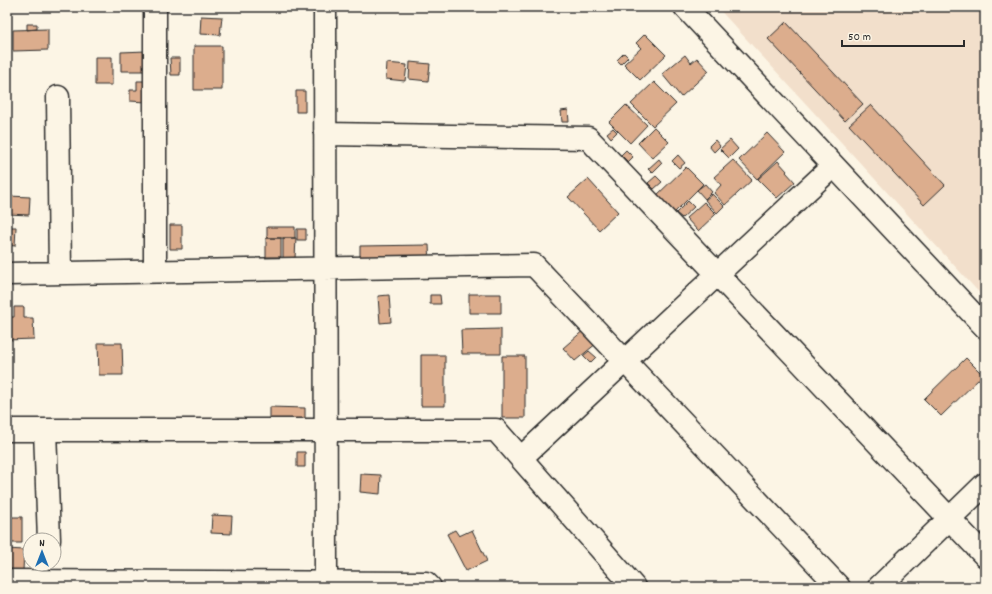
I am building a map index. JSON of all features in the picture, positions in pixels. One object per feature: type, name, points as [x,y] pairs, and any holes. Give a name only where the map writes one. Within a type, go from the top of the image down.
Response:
[{"type":"street","points":[[155,272],[156,7]]},
{"type":"street","points":[[325,7],[326,585]]},
{"type":"street","points":[[685,7],[985,327]]},
{"type":"street","points":[[58,96],[60,273]]},
{"type":"street","points":[[325,134],[588,138],[985,556]]},
{"type":"street","points":[[521,458],[624,360],[834,166]]},
{"type":"street","points":[[7,274],[534,265],[839,587]]},
{"type":"street","points":[[7,430],[496,430],[634,587]]},
{"type":"street","points":[[45,430],[49,532]]},
{"type":"street","points":[[879,587],[985,484]]},
{"type":"street","points":[[7,581],[50,573],[326,585],[426,583],[430,587]]},
{"type":"shaded area","points":[[717,7],[985,7],[985,299]]},
{"type":"building","points":[[201,16],[222,17],[220,35],[200,34]]},
{"type":"building","points":[[786,22],[863,104],[845,121],[768,39]]},
{"type":"building","points":[[27,24],[37,24],[37,29],[27,30]]},
{"type":"building","points":[[48,29],[48,50],[13,51],[13,30]]},
{"type":"building","points":[[645,34],[666,55],[640,80],[624,64],[641,48],[636,43]]},
{"type":"building","points":[[194,46],[222,46],[222,90],[194,90]]},
{"type":"building","points":[[146,51],[146,71],[121,71],[121,52]]},
{"type":"building","points":[[624,53],[628,57],[621,64],[617,60]]},
{"type":"building","points":[[685,55],[691,63],[697,58],[709,71],[681,97],[662,74]]},
{"type":"building","points":[[95,57],[112,57],[112,85],[95,85]]},
{"type":"building","points":[[170,58],[180,58],[180,75],[171,75]]},
{"type":"building","points":[[410,62],[430,64],[428,81],[409,79]]},
{"type":"building","points":[[387,63],[407,65],[405,81],[386,79]]},
{"type":"building","points":[[137,81],[147,81],[146,102],[130,101],[130,90],[137,90]]},
{"type":"building","points":[[654,82],[676,104],[653,126],[631,104]]},
{"type":"building","points":[[296,91],[305,91],[305,112],[296,112]]},
{"type":"building","points":[[626,105],[647,125],[630,143],[609,122]]},
{"type":"building","points":[[871,105],[945,185],[924,205],[849,125]]},
{"type":"building","points":[[568,110],[569,122],[562,122],[561,111]]},
{"type":"building","points":[[654,127],[669,142],[652,158],[638,143]]},
{"type":"building","points":[[613,128],[617,132],[611,138],[607,133]]},
{"type":"building","points":[[767,133],[785,152],[757,179],[739,160]]},
{"type":"building","points":[[715,140],[720,146],[714,152],[709,146]]},
{"type":"building","points":[[730,140],[738,149],[729,158],[720,149]]},
{"type":"building","points":[[626,150],[633,157],[628,162],[621,155]]},
{"type":"building","points":[[678,155],[685,163],[679,168],[672,161]]},
{"type":"building","points":[[659,159],[662,163],[652,173],[648,169]]},
{"type":"building","points":[[733,160],[752,180],[725,205],[714,193],[721,185],[714,177]]},
{"type":"building","points":[[778,161],[795,182],[777,198],[758,179]]},
{"type":"building","points":[[686,167],[703,184],[671,216],[654,198]]},
{"type":"building","points":[[656,176],[662,182],[654,189],[648,183]]},
{"type":"building","points":[[588,179],[618,212],[599,230],[568,197]]},
{"type":"building","points":[[705,184],[712,192],[705,199],[697,190]]},
{"type":"building","points":[[712,194],[724,206],[717,213],[705,200]]},
{"type":"building","points":[[9,196],[30,197],[29,215],[8,214]]},
{"type":"building","points":[[688,201],[694,207],[682,218],[676,213]]},
{"type":"building","points":[[704,202],[716,214],[698,231],[686,218]]},
{"type":"building","points":[[170,225],[182,225],[182,249],[170,249]]},
{"type":"building","points":[[7,227],[16,227],[15,246],[7,245]]},
{"type":"building","points":[[267,227],[295,227],[295,238],[267,238]]},
{"type":"building","points":[[297,229],[306,229],[306,240],[297,240]]},
{"type":"building","points":[[266,238],[281,238],[281,257],[266,257]]},
{"type":"building","points":[[283,238],[296,238],[295,258],[283,258]]},
{"type":"building","points":[[429,245],[430,266],[360,267],[360,246]]},
{"type":"building","points":[[469,294],[501,294],[501,313],[469,313]]},
{"type":"building","points":[[389,295],[391,322],[380,323],[378,296]]},
{"type":"building","points":[[430,295],[440,295],[441,304],[430,304]]},
{"type":"building","points":[[14,307],[24,307],[24,318],[33,318],[34,339],[7,340],[7,317],[14,317]]},
{"type":"building","points":[[501,329],[501,354],[462,354],[461,330]]},
{"type":"building","points":[[585,329],[597,343],[575,361],[563,348]]},
{"type":"building","points":[[98,343],[122,343],[123,375],[99,375]]},
{"type":"building","points":[[589,351],[596,357],[590,363],[583,356]]},
{"type":"building","points":[[421,355],[445,355],[445,406],[421,406]]},
{"type":"building","points":[[502,356],[525,356],[525,418],[502,418]]},
{"type":"building","points":[[966,358],[983,375],[941,416],[924,399]]},
{"type":"building","points":[[270,407],[305,408],[305,421],[270,421]]},
{"type":"building","points":[[297,452],[305,452],[305,467],[297,467]]},
{"type":"building","points":[[361,474],[381,475],[380,494],[360,492]]},
{"type":"building","points":[[212,515],[232,516],[231,534],[211,533]]},
{"type":"building","points":[[7,517],[22,517],[22,543],[7,543]]},
{"type":"building","points":[[455,530],[459,536],[472,530],[487,561],[466,571],[447,534]]},
{"type":"building","points":[[7,549],[22,550],[22,571],[7,570]]}]
